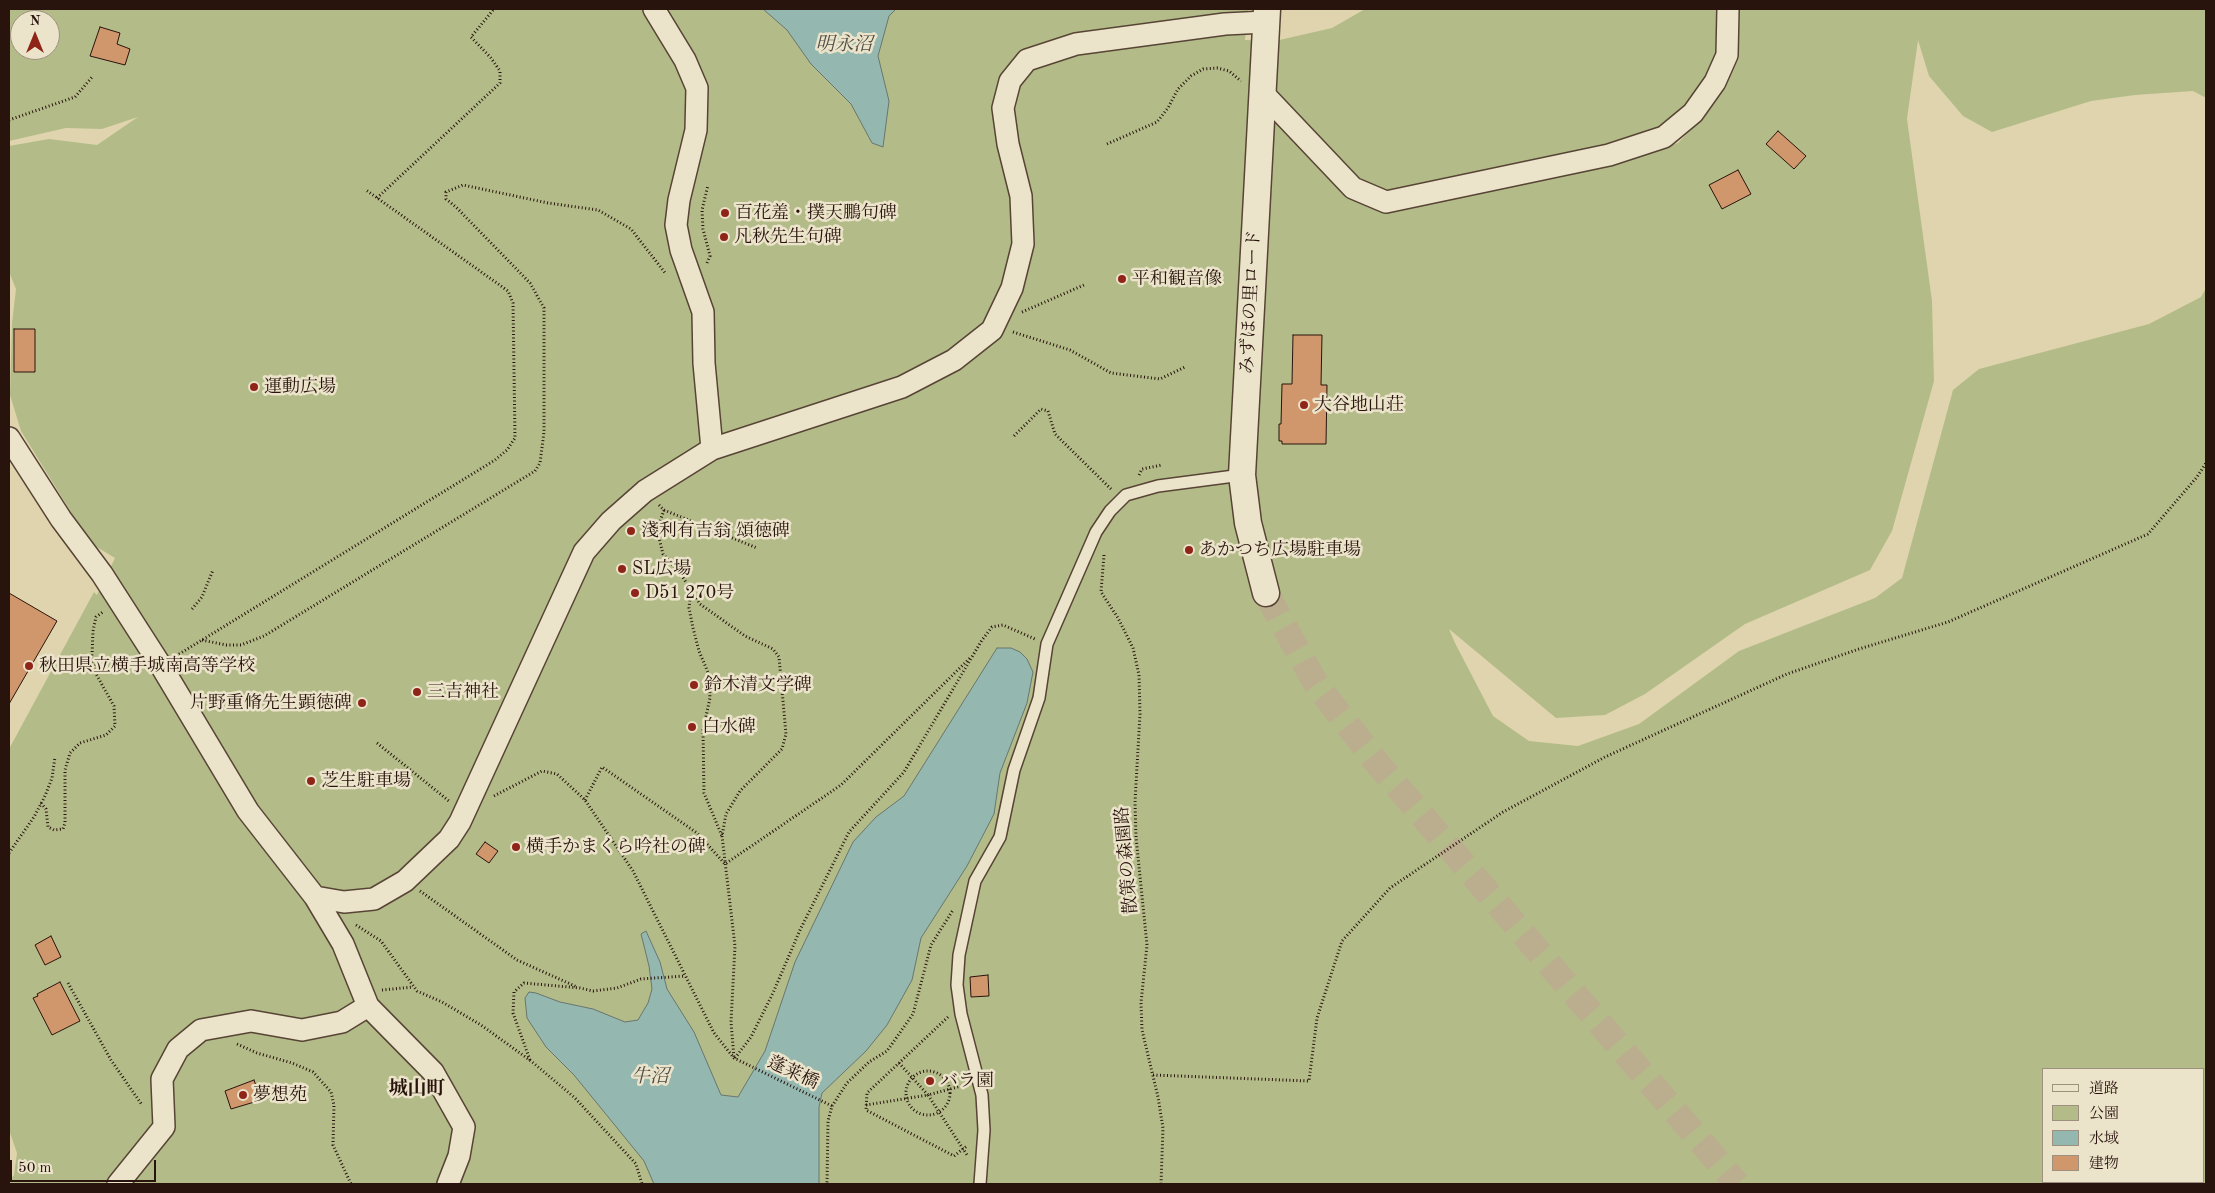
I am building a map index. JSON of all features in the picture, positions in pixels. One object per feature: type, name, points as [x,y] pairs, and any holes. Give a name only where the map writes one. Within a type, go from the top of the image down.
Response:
[{"type":"street","points":[[654,9],[685,60],[698,88],[696,130],[679,200],[676,225],[681,250],[703,312],[704,363],[712,449]]},
{"type":"street","points":[[1261,100],[1353,188],[1386,202],[1609,154],[1664,137],[1693,114],[1715,82],[1727,55],[1728,9]]},
{"type":"street","points":[[315,897],[344,902],[374,899],[405,881],[449,839],[468,805],[584,552],[611,521],[645,490],[712,449],[902,387],[954,360],[992,330],[1012,288],[1023,244],[1021,196],[1008,144],[1003,108],[1010,81],[1027,60],[1076,44],[1225,24],[1266,15]]},
{"type":"street","name":"みずほの里ロード","points":[[1266,15],[1242,475],[1248,523],[1266,593]]},
{"type":"street","points":[[9,438],[61,519],[119,600],[248,811],[315,897],[343,944],[365,1000],[433,1072],[464,1127],[459,1156],[448,1184]]},
{"type":"street","points":[[118,1184],[164,1127],[162,1079],[178,1049],[201,1030],[251,1022],[302,1030],[342,1022],[365,1000]]},
{"type":"lane","points":[[980,1184],[984,1130],[982,1095],[960,1008],[957,985],[960,955],[975,881],[1000,837],[1014,770],[1040,698],[1047,644],[1096,532],[1110,511],[1126,495],[1158,486],[1242,475]]},
{"type":"path","points":[[376,198],[500,83],[500,72],[491,58],[471,37],[494,9]]},
{"type":"path","points":[[1107,144],[1157,122],[1168,108],[1178,89],[1191,76],[1204,69],[1217,68],[1228,71],[1243,82],[1261,100]]},
{"type":"path","points":[[9,120],[75,97],[93,76]]},
{"type":"path","points":[[705,265],[710,256],[703,228],[702,210],[708,184]]},
{"type":"path","points":[[202,640],[226,645],[241,645],[264,636],[535,471],[540,463],[544,432],[544,308],[530,283],[446,199],[446,192],[463,185],[548,203],[598,210],[631,228],[670,279]]},
{"type":"path","points":[[161,666],[496,460],[507,450],[515,438],[514,303],[508,291],[366,190]]},
{"type":"path","points":[[992,330],[1034,306],[1084,285]]},
{"type":"path","points":[[992,330],[1016,332],[1070,350],[1111,373],[1160,379],[1185,367]]},
{"type":"path","points":[[1014,436],[1041,409],[1048,411],[1055,434],[1122,500]]},
{"type":"path","points":[[1153,1075],[1308,1081],[1317,1018],[1342,941],[1390,888],[1503,812],[1605,757],[1787,674],[1858,649],[1948,622],[2148,534],[2197,477],[2206,462]]},
{"type":"path","points":[[645,490],[664,510],[757,548]]},
{"type":"path","points":[[664,510],[658,530],[662,554],[680,573],[700,604],[745,636],[773,649],[779,657],[786,734],[782,749],[740,791],[726,814],[722,836],[735,946],[731,1022],[734,1058]]},
{"type":"path","name":"散策の森園路","points":[[1105,550],[1101,592],[1118,618],[1133,648],[1139,675],[1140,714],[1135,802],[1136,837],[1147,945],[1141,1003],[1142,1030],[1163,1128],[1161,1184]]},
{"type":"path","points":[[192,609],[202,597],[213,570]]},
{"type":"path","points":[[691,590],[689,608],[693,628],[699,651],[709,675],[710,698],[702,730],[704,793],[722,836]]},
{"type":"path","points":[[41,803],[46,809],[48,827],[54,830],[63,828],[65,823],[65,770],[70,753],[80,744],[106,735],[114,726],[114,706],[96,674],[92,655],[92,631],[96,617],[119,600]]},
{"type":"path","points":[[734,1058],[751,1037],[773,993],[800,930],[849,832],[904,772],[982,640],[992,627],[1004,625],[1047,644]]},
{"type":"path","points":[[725,864],[841,786],[975,654]]},
{"type":"path","points":[[377,744],[468,805]]},
{"type":"path","points":[[9,853],[41,803],[52,778],[55,757]]},
{"type":"path","points":[[585,800],[602,767],[697,833],[725,864]]},
{"type":"path","name":"蓬莱橋","points":[[468,805],[493,797],[542,771],[557,774],[585,800],[633,871],[714,1033],[734,1058],[750,1068],[832,1106]]},
{"type":"path","points":[[405,881],[517,960],[580,988]]},
{"type":"path","points":[[826,1184],[828,1121],[832,1106],[847,1083],[869,1062],[887,1051],[913,1014],[931,945],[945,920],[975,881]]},
{"type":"path","points":[[348,919],[381,941],[417,991],[442,1002],[481,1025],[531,1060],[575,1098],[636,1164],[642,1184]]},
{"type":"path","points":[[531,1060],[513,1013],[514,992],[524,983],[594,991],[609,989],[641,979],[685,976]]},
{"type":"path","points":[[68,983],[111,1060],[141,1104],[164,1127]]},
{"type":"path","points":[[365,1000],[394,988],[414,987]]},
{"type":"path","points":[[960,1008],[866,1094],[866,1110],[954,1156],[970,1144]]},
{"type":"path","points":[[946,1019],[948,1028]]},
{"type":"path","points":[[236,1044],[314,1072],[331,1092],[334,1105],[333,1145],[351,1184]]},
{"type":"path","points":[[899,1063],[928,1095],[962,1150]]},
{"type":"path","points":[[933,1071],[946,1079],[950,1089],[950,1100],[939,1112],[926,1115],[913,1109],[907,1098],[906,1090],[912,1078],[919,1073],[933,1071]]},
{"type":"path","points":[[962,1076],[966,1092]]},
{"type":"path","points":[[866,1104],[928,1095],[964,1085]]},
{"type":"green space","points":[[9,9],[1248,9],[1245,40],[1275,41],[1332,28],[1365,9],[1723,9],[1723,33],[1710,79],[1661,132],[1584,169],[1678,143],[1702,118],[1726,86],[1739,58],[1737,9],[2206,9],[2206,98],[2193,91],[2135,95],[2091,101],[1992,132],[1963,116],[1929,76],[1918,40],[1907,119],[1932,301],[1934,381],[1892,531],[1870,570],[1745,624],[1645,694],[1605,715],[1556,718],[1449,629],[1493,716],[1529,741],[1578,746],[1639,724],[1739,651],[1875,598],[1902,578],[1953,390],[1979,369],[2149,324],[2201,297],[2206,288],[2206,1184],[9,1184],[14,1175],[17,1153],[9,1130],[9,749],[94,592],[97,595],[115,558],[90,543],[21,431],[10,395],[12,323],[16,289],[9,272],[9,146],[49,139],[97,145],[138,117],[102,129],[66,128],[9,141]]},
{"type":"water","name":"明永沼","points":[[763,9],[896,9],[889,16],[878,56],[889,101],[883,147],[872,143],[851,104],[811,64],[787,30]]},
{"type":"water","name":"牛沼","points":[[997,648],[1011,648],[1020,652],[1027,659],[1033,672],[1027,703],[1000,773],[994,814],[967,866],[921,938],[912,980],[887,1025],[866,1051],[822,1093],[819,1107],[819,1184],[654,1184],[644,1161],[574,1075],[546,1047],[527,1018],[525,998],[529,992],[536,993],[560,1002],[593,1009],[625,1022],[638,1020],[648,1003],[652,989],[649,966],[641,934],[646,931],[660,962],[667,989],[694,1032],[721,1095],[738,1097],[765,1051],[795,962],[853,842],[876,817],[904,796]]},
{"type":"building","points":[[100,27],[120,33],[117,44],[130,49],[125,65],[90,56]]},
{"type":"building","points":[[1778,131],[1806,156],[1794,169],[1766,144]]},
{"type":"building","points":[[1738,170],[1751,194],[1722,209],[1709,185]]},
{"type":"building","points":[[14,329],[35,329],[35,372],[14,372]]},
{"type":"building","name":"大谷地山荘","points":[[1293,335],[1322,335],[1321,385],[1327,385],[1326,444],[1282,444],[1282,441],[1279,441],[1282,384],[1292,384]]},
{"type":"building","points":[[9,593],[57,621],[9,704]]},
{"type":"building","points":[[485,842],[498,851],[489,863],[476,854]]},
{"type":"building","points":[[51,936],[61,957],[45,965],[35,945]]},
{"type":"building","points":[[988,975],[989,996],[971,997],[970,977]]},
{"type":"building","points":[[60,982],[80,1021],[52,1035],[33,998]]},
{"type":"building","name":"夢想苑","points":[[254,1080],[261,1100],[231,1109],[225,1091]]},
{"type":"tunnel","points":[[1266,593],[1316,684],[1378,764],[1737,1184]]},
{"type":"place","name":"百花羞・撲天鵬句碑","points":[[725,213]]},
{"type":"place","name":"凡秋先生句碑","points":[[724,237]]},
{"type":"place","name":"平和観音像","points":[[1122,279]]},
{"type":"place","name":"運動広場","points":[[254,387]]},
{"type":"place","name":"大谷地山荘","points":[[1304,405]]},
{"type":"place","name":"淺利有吉翁 頌徳碑","points":[[631,531]]},
{"type":"place","name":"あかつち広場駐車場","points":[[1189,550]]},
{"type":"place","name":"SL広場","points":[[622,569]]},
{"type":"place","name":"D51 270号","points":[[635,593]]},
{"type":"place","name":"秋田県立横手城南高等学校","points":[[29,666]]},
{"type":"place","name":"鈴木清文学碑","points":[[694,685]]},
{"type":"place","name":"三吉神社","points":[[417,692]]},
{"type":"place","name":"片野重脩先生顕徳碑","points":[[362,703]]},
{"type":"place","name":"白水碑","points":[[692,727]]},
{"type":"place","name":"芝生駐車場","points":[[311,781]]},
{"type":"place","name":"横手かまくら吟社の碑","points":[[516,847]]},
{"type":"place","name":"バラ園","points":[[930,1081]]},
{"type":"place","name":"夢想苑","points":[[243,1095]]},
{"type":"district","name":"城山町","points":[[417,1089]]}]
